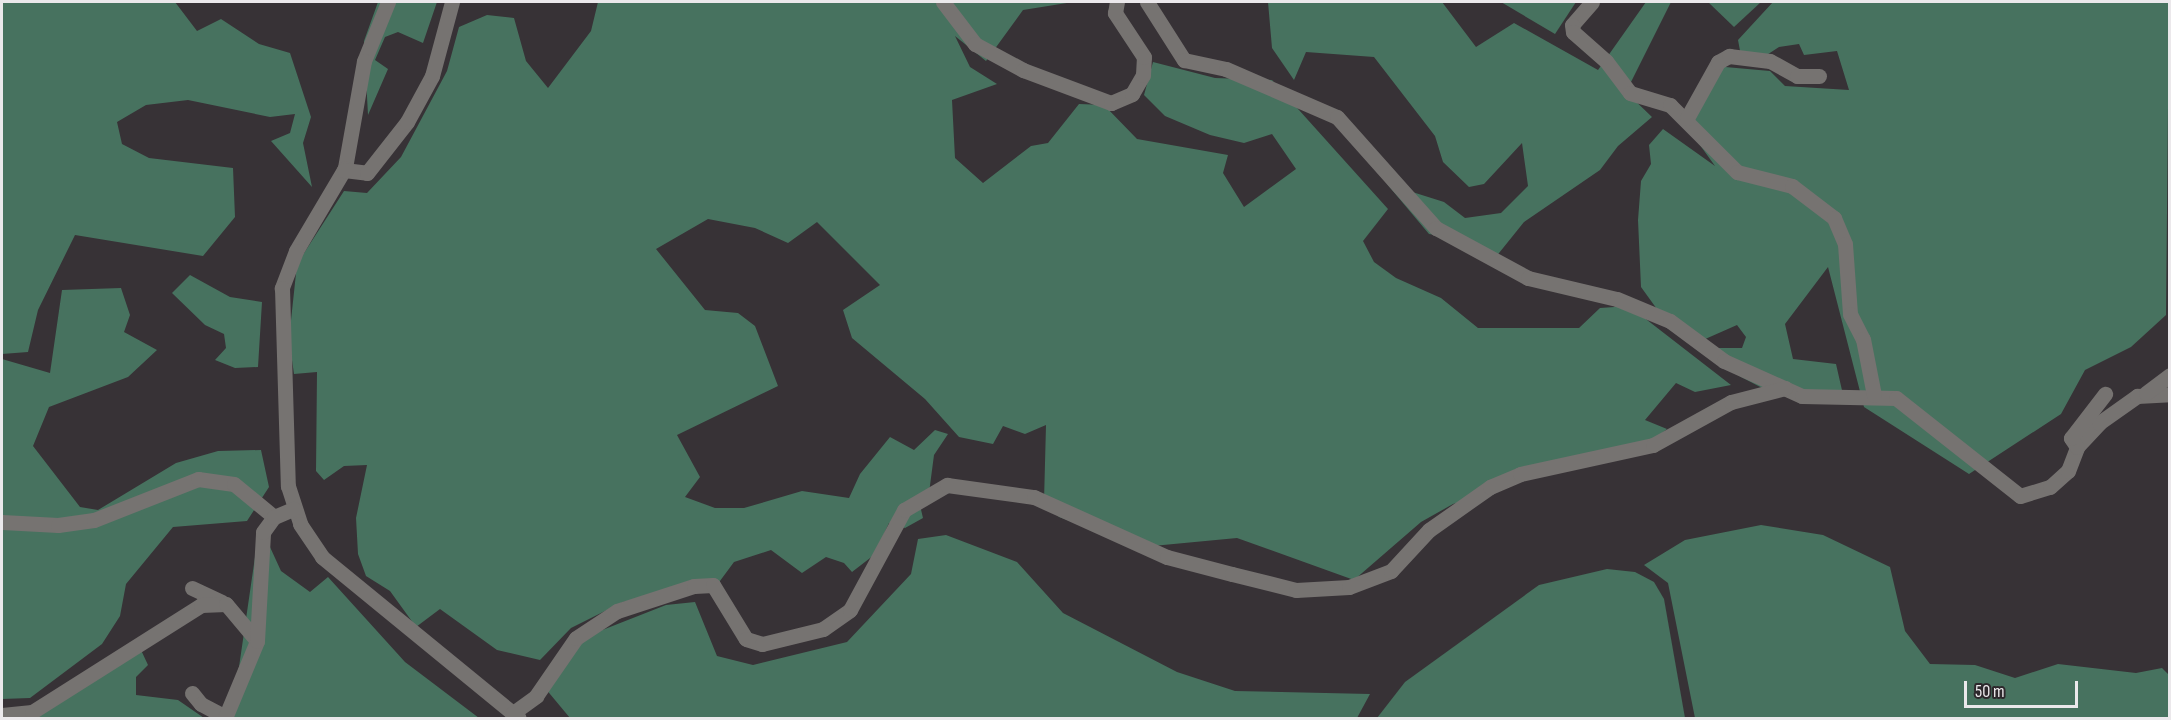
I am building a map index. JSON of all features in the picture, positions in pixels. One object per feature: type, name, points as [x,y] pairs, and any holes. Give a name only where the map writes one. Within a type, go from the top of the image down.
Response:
[{"type":"street","points":[[388,2],[364,61],[344,170],[296,251],[281,294],[284,461],[293,508],[312,545],[339,573],[516,716],[536,696],[576,638],[617,611],[694,586],[713,585],[746,639],[762,644],[823,629],[855,602],[904,510],[947,485],[1034,497],[1167,557],[1232,574],[1296,590],[1349,587],[1391,570],[1429,530],[1490,487],[1520,474],[1653,445],[1731,402],[1785,388]]},
{"type":"street","points":[[344,170],[367,173],[407,122],[432,76],[452,2]]},
{"type":"street","points":[[943,2],[975,44],[1023,70],[1111,103],[1132,94],[1143,75],[1144,57],[1115,13],[1117,2]]},
{"type":"street","points":[[1147,2],[1184,60],[1226,69],[1337,117],[1436,228],[1528,278],[1617,299],[1670,321],[1724,361],[1785,388],[1815,399],[1874,395],[1896,398],[1919,412],[2020,496],[2050,487],[2068,471],[2078,447],[2099,423],[2146,393],[2169,375]]},
{"type":"street","points":[[1592,2],[1572,26],[1573,32],[1606,61],[1630,93],[1670,105],[1687,118],[1737,172],[1792,186],[1834,218],[1845,244],[1850,314],[1863,339],[1874,395]]},
{"type":"street","points":[[1687,118],[1718,62],[1729,56],[1770,61],[1797,76],[1819,76]]},
{"type":"street","points":[[2078,447],[2071,438],[2105,393]]},
{"type":"street","points":[[2146,393],[2169,394]]},
{"type":"street","points":[[2,522],[58,525],[94,520],[198,479],[234,484],[274,517]]},
{"type":"street","points":[[192,693],[206,708],[225,718],[257,641],[263,532],[274,517],[293,508]]},
{"type":"street","points":[[192,588],[226,604],[257,641]]},
{"type":"street","points":[[2,715],[32,712],[179,614],[201,605],[226,604]]},
{"type":"green space","points":[[2,2],[175,2],[197,31],[221,19],[259,44],[290,53],[311,117],[303,143],[312,187],[271,141],[290,133],[295,114],[270,117],[188,100],[146,105],[117,122],[122,144],[149,158],[233,168],[235,217],[203,256],[75,235],[38,310],[28,352],[2,354]]},
{"type":"green space","points":[[378,2],[437,2],[423,43],[398,32],[385,37],[375,60],[388,69],[368,115],[364,41]]},
{"type":"green space","points":[[598,2],[1073,2],[1023,10],[986,61],[955,36],[970,67],[997,84],[952,100],[955,158],[983,183],[1031,146],[1048,143],[1079,104],[1104,105],[1137,139],[1228,155],[1223,173],[1244,207],[1296,169],[1272,134],[1244,143],[1210,135],[1165,116],[1144,95],[1153,62],[1215,78],[1272,80],[1388,209],[1363,241],[1374,262],[1396,278],[1441,298],[1478,328],[1579,328],[1600,308],[1629,306],[1731,385],[1695,392],[1676,383],[1645,420],[1667,429],[1656,438],[1453,504],[1421,522],[1354,580],[1237,538],[1142,547],[1059,517],[1044,501],[1046,425],[1025,434],[1003,426],[993,444],[959,437],[925,399],[852,338],[843,310],[880,285],[817,222],[788,243],[755,228],[708,219],[656,249],[705,310],[738,313],[755,326],[778,386],[677,435],[700,477],[685,497],[715,508],[744,508],[802,491],[849,498],[860,474],[890,437],[914,450],[935,430],[948,434],[934,455],[929,493],[919,501],[923,518],[905,528],[889,523],[874,555],[852,572],[844,563],[826,557],[802,573],[771,550],[734,562],[717,585],[623,602],[571,628],[540,660],[497,650],[440,609],[416,627],[390,591],[366,576],[358,554],[356,518],[367,465],[344,466],[324,480],[316,471],[317,372],[294,374],[289,339],[297,264],[344,191],[367,193],[401,157],[447,71],[459,27],[487,15],[514,18],[526,61],[548,88],[591,31]]},
{"type":"green space","points":[[1268,2],[1442,2],[1476,47],[1514,23],[1598,70],[1646,2],[1671,2],[1626,92],[1652,117],[1618,146],[1600,170],[1524,222],[1491,263],[1460,239],[1429,234],[1387,184],[1444,202],[1465,218],[1501,213],[1528,186],[1522,143],[1484,184],[1469,187],[1443,162],[1435,136],[1374,57],[1306,52],[1294,80],[1272,48]]},
{"type":"green space","points":[[1501,2],[1576,2],[1555,34]]},
{"type":"green space","points":[[1708,2],[1761,2],[1734,27]]},
{"type":"green space","points":[[1773,2],[2169,2],[2166,315],[2131,347],[2085,370],[2061,414],[1969,474],[1864,407],[1828,267],[1785,324],[1793,359],[1836,364],[1844,399],[1770,392],[1741,377],[1699,348],[1742,348],[1746,337],[1737,325],[1703,340],[1667,323],[1641,287],[1638,220],[1641,181],[1651,164],[1649,145],[1663,129],[1715,166],[1682,120],[1714,66],[1770,71],[1785,86],[1849,90],[1837,51],[1804,55],[1799,44],[1779,47],[1759,60],[1741,56],[1738,40]]},
{"type":"green space","points":[[190,275],[230,297],[262,302],[258,367],[235,368],[215,360],[226,348],[224,334],[205,325],[172,293]]},
{"type":"green space","points":[[121,288],[130,315],[124,332],[157,350],[128,377],[49,407],[33,446],[80,507],[98,510],[176,463],[218,451],[261,450],[269,487],[247,521],[173,527],[126,584],[120,616],[102,644],[30,698],[2,699],[2,359],[50,373],[62,290]]},
{"type":"green space","points":[[270,524],[270,547],[281,571],[310,592],[328,577],[405,662],[479,718],[223,718],[239,667],[255,557]]},
{"type":"green space","points":[[1761,525],[1823,535],[1890,567],[1905,631],[1930,664],[1975,665],[2015,678],[2058,664],[2136,673],[2162,668],[2169,675],[2169,718],[1695,718],[1668,583],[1644,565],[1685,540]]},
{"type":"green space","points":[[946,535],[1017,562],[1063,613],[1177,672],[1235,691],[1370,694],[1357,718],[570,718],[545,688],[582,638],[666,605],[695,602],[717,656],[753,665],[847,642],[911,574],[918,539]]},
{"type":"green space","points":[[1607,569],[1635,572],[1654,582],[1664,599],[1685,718],[1377,718],[1405,682],[1539,585]]},
{"type":"green space","points":[[141,650],[148,665],[136,677],[136,695],[178,700],[204,718],[34,718]]}]
